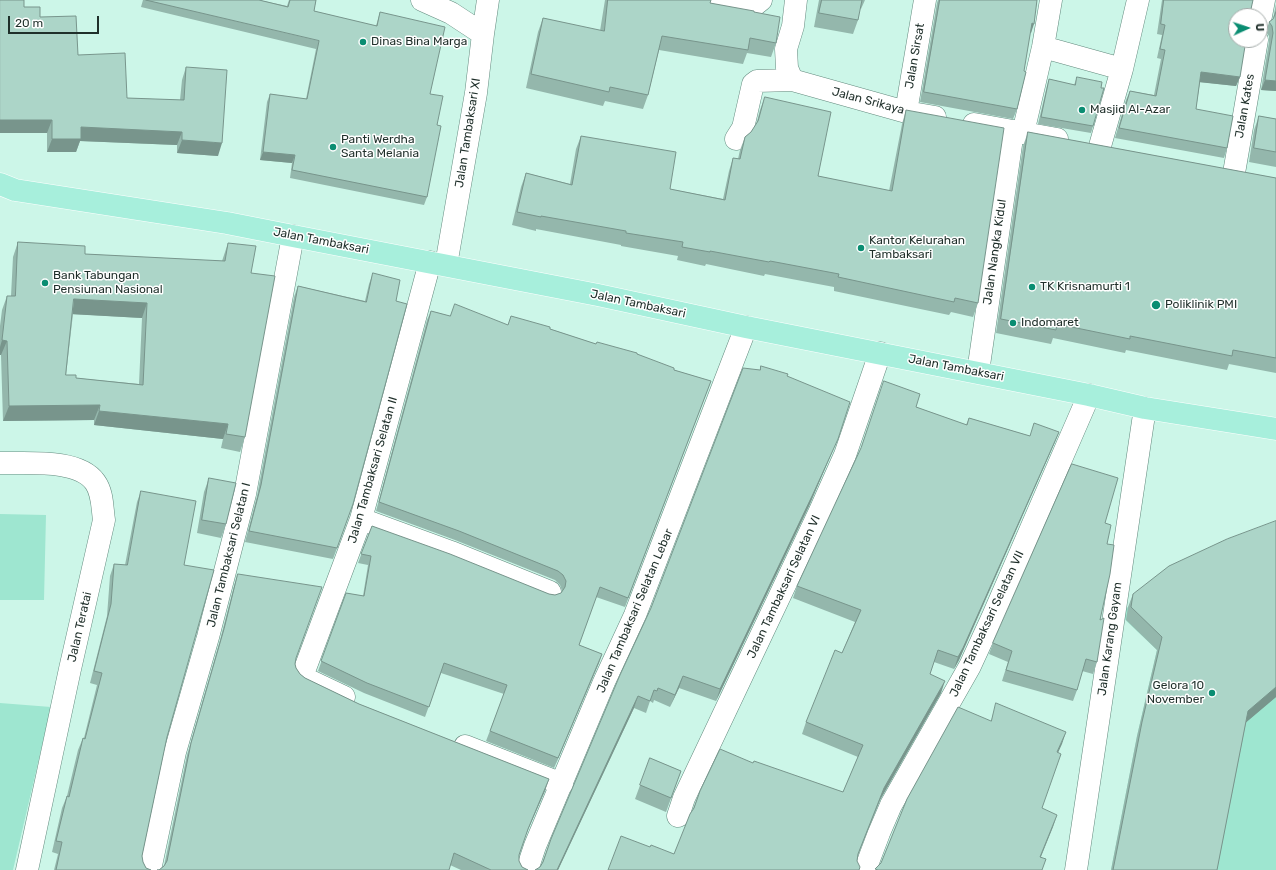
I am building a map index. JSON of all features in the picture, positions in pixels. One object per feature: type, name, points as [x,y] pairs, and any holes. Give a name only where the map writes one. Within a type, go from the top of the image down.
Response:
[{"type":"main road","name":"Jalan Tambaksari","points":[[0,184],[15,190],[188,217],[293,236],[598,295],[746,327],[978,372],[1145,408],[1276,429]]},
{"type":"street","points":[[422,0],[451,13],[483,34]]},
{"type":"street","name":"Jalan Tambaksari XI","points":[[438,264],[476,93],[488,0]]},
{"type":"street","points":[[705,0],[751,8],[761,0]]},
{"type":"street","points":[[792,80],[787,68],[786,50],[793,26],[796,0]]},
{"type":"street","name":"Jalan Sirsat","points":[[906,112],[925,0]]},
{"type":"street","name":"Jalan Nangka Kidul","points":[[978,372],[1018,132],[1043,47],[1051,0]]},
{"type":"street","points":[[1087,144],[1122,69],[1138,0]]},
{"type":"street","points":[[1043,47],[1122,69]]},
{"type":"street","name":"Jalan Kates","points":[[1255,48],[1224,171],[1255,176]]},
{"type":"street","name":"Jalan Srikaya","points":[[736,139],[744,128],[753,84],[757,81],[792,80],[906,112],[1122,150]]},
{"type":"street","name":"Jalan Tambaksari Selatan I","points":[[150,870],[175,752],[208,637],[245,494],[293,236]]},
{"type":"street","name":"Jalan Tambaksari Selatan II","points":[[359,704],[306,679],[303,674],[361,520],[438,264]]},
{"type":"street","name":"Jalan Tambaksari Selatan Lebar","points":[[526,870],[604,682],[635,615],[746,327]]},
{"type":"street","name":"Jalan Tambaksari Selatan VI","points":[[678,816],[684,798],[817,518],[845,455],[880,353]]},
{"type":"street","name":"Jalan Tambaksari Selatan VII","points":[[865,870],[891,805],[977,652],[1089,395]]},
{"type":"street","name":"Jalan Karang Gayam","points":[[1076,870],[1145,408]]},
{"type":"street","name":"Jalan Teratai","points":[[0,463],[60,464],[82,471],[94,481],[101,495],[104,520],[27,870]]},
{"type":"street","points":[[361,520],[451,552],[550,592]]},
{"type":"street","points":[[446,738],[562,784]]},
{"type":"green space","points":[[0,514],[46,515],[44,600],[0,600]]},
{"type":"green space","name":"Gelora 10 November","points":[[1276,532],[1276,870],[1111,870],[1137,736],[1157,650],[1119,614],[1164,579]]},
{"type":"green space","points":[[0,703],[51,707],[13,870],[0,870]]},
{"type":"building","points":[[0,0],[24,0],[24,7],[40,7],[40,17],[76,16],[78,55],[125,53],[127,98],[184,100],[186,67],[227,70],[222,143],[182,140],[182,132],[81,127],[81,139],[52,139],[52,120],[0,120]]},
{"type":"building","points":[[146,0],[259,0],[288,7],[290,0],[316,0],[314,11],[377,26],[380,12],[445,27],[430,94],[443,96],[437,125],[441,126],[427,197],[292,170],[295,155],[263,152],[270,94],[307,99],[319,41]]},
{"type":"building","points":[[608,0],[711,0],[710,3],[780,17],[776,43],[750,38],[748,50],[662,36],[648,95],[610,87],[609,92],[531,74],[543,18],[604,31]]},
{"type":"building","points":[[822,0],[862,0],[858,20],[819,13]]},
{"type":"building","points":[[940,0],[1037,0],[1034,24],[1032,23],[1024,71],[1026,72],[1017,109],[924,92]]},
{"type":"building","points":[[1164,0],[1253,0],[1251,8],[1228,8],[1228,48],[1245,48],[1240,77],[1201,72],[1196,109],[1233,116],[1227,148],[1119,128],[1130,91],[1156,96],[1165,50],[1160,49],[1165,25],[1161,24]]},
{"type":"building","points":[[1276,12],[1276,81],[1265,80],[1273,33],[1272,26],[1269,22],[1273,19]]},
{"type":"building","points":[[1077,77],[1102,82],[1101,88],[1104,88],[1093,126],[1041,117],[1049,79],[1075,85]]},
{"type":"building","points":[[765,97],[831,112],[818,176],[892,191],[906,110],[1004,128],[978,303],[955,298],[954,302],[838,277],[839,274],[682,247],[683,242],[626,233],[626,231],[517,212],[526,173],[572,185],[581,136],[676,152],[670,189],[725,200],[733,158],[740,159],[745,137],[751,132],[758,121]]},
{"type":"building","points":[[1259,116],[1276,119],[1276,152],[1254,148]]},
{"type":"building","points":[[1028,132],[1276,178],[1276,358],[1233,350],[1232,356],[1130,336],[1130,339],[1057,324],[1056,330],[1001,319]]},
{"type":"building","points":[[18,242],[85,246],[85,254],[225,261],[228,243],[256,246],[251,273],[275,276],[245,437],[226,434],[228,424],[99,411],[100,405],[9,406],[7,341],[2,340],[7,296],[15,296]],"holes":[[[74,299],[147,303],[143,385],[76,378],[76,375],[66,375]]]},
{"type":"building","points":[[373,273],[400,280],[396,301],[407,304],[353,504],[337,548],[249,531],[261,485],[298,286],[366,302]]},
{"type":"building","points":[[455,304],[508,325],[511,316],[550,327],[550,329],[596,344],[597,342],[637,353],[674,368],[674,370],[711,381],[628,598],[600,587],[579,645],[602,654],[558,758],[490,731],[507,685],[444,663],[429,707],[367,683],[321,661],[346,593],[364,596],[371,556],[361,554],[372,526],[450,554],[549,594],[555,595],[561,593],[565,587],[566,581],[563,575],[558,571],[459,531],[379,502],[431,311],[450,316]]},
{"type":"building","points":[[761,366],[788,374],[787,376],[850,402],[838,439],[720,689],[683,676],[675,695],[658,688],[657,691],[654,690],[650,701],[638,696],[557,870],[535,870],[540,867],[543,862],[551,839],[620,675],[651,608],[743,368],[760,370]]},
{"type":"building","points":[[884,381],[920,394],[916,407],[967,425],[969,418],[1030,436],[1034,423],[1059,432],[963,648],[958,657],[938,650],[930,674],[945,681],[884,788],[858,854],[857,861],[860,867],[859,870],[608,870],[621,836],[674,854],[700,791],[720,749],[753,763],[754,761],[843,792],[863,745],[806,722],[835,650],[842,653],[861,610],[797,586],[861,448]]},
{"type":"building","points":[[1072,464],[1118,478],[1105,523],[1111,525],[1107,544],[1114,545],[1110,574],[1100,620],[1104,618],[1097,662],[1086,659],[1077,690],[1006,670],[1012,651],[993,643]]},
{"type":"building","points":[[209,478],[236,483],[226,524],[202,520]]},
{"type":"building","points":[[141,491],[196,501],[184,565],[214,570],[167,737],[142,856],[146,868],[151,870],[56,870],[62,842],[56,841],[67,796],[69,797],[83,738],[85,739],[102,673],[94,671],[111,604],[114,564],[127,565]]},
{"type":"building","name":"Gelora 10 November","points":[[1276,521],[1276,687],[1248,711],[1217,870],[1113,870],[1142,722],[1162,637],[1131,607],[1133,594],[1169,566],[1227,539]]},
{"type":"building","points":[[238,574],[322,587],[296,658],[296,668],[305,678],[359,704],[549,779],[519,855],[519,861],[522,867],[528,870],[491,870],[454,853],[449,870],[159,870],[167,861],[191,743],[224,629]]},
{"type":"building","points":[[996,703],[1066,732],[1057,752],[1061,754],[1042,808],[1057,815],[1040,857],[1046,859],[1042,870],[875,869],[881,863],[907,799],[958,707],[991,721]]},
{"type":"building","points":[[650,758],[681,771],[671,798],[640,785]]},
{"type":"place","name":"Dinas Bina Marga","points":[[363,42]]},
{"type":"place","name":"Masjid Al-Azar","points":[[1082,110]]},
{"type":"place","name":"Panti Werdha Santa Melania","points":[[333,147]]},
{"type":"place","name":"Kantor Kelurahan Tambaksari","points":[[861,248]]},
{"type":"place","name":"Bank Tabungan Pensiunan Nasional","points":[[45,283]]},
{"type":"place","name":"TK Krisnamurti 1","points":[[1032,287]]},
{"type":"place","name":"Poliklinik PMI","points":[[1156,305]]},
{"type":"place","name":"Indomaret","points":[[1013,323]]},
{"type":"place","name":"Gelora 10 November","points":[[1212,693]]}]
